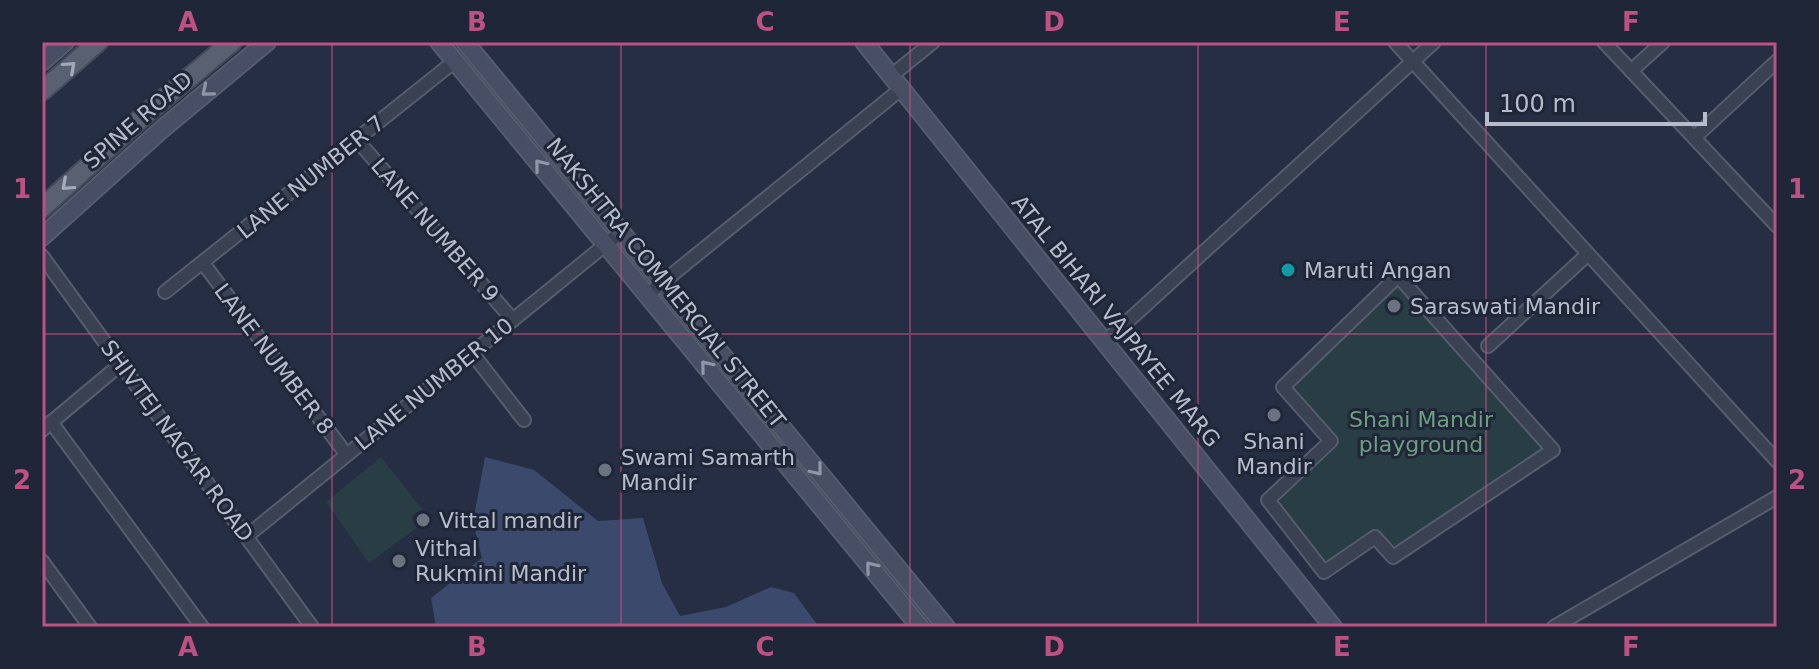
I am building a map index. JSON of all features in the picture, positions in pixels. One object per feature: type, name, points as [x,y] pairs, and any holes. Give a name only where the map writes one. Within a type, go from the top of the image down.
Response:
[{"type":"main road","points":[[42,91],[98,42]]},
{"type":"main road","name":"SPINE ROAD","points":[[42,208],[147,113],[232,42]]},
{"type":"street","points":[[43,60],[65,42]]},
{"type":"street","name":"SPINE ROAD","points":[[42,237],[161,130],[267,42]]},
{"type":"street","name":"NAKSHTRA COMMERCIAL STREET","points":[[439,42],[920,627]]},
{"type":"street","name":"NAKSHTRA COMMERCIAL STREET","points":[[465,42],[946,627]]},
{"type":"street","name":"ATAL BIHARI VAJPAYEE MARG","points":[[864,42],[1333,627]]},
{"type":"street","points":[[647,295],[896,83],[933,42]]},
{"type":"street","points":[[1395,42],[1777,461]]},
{"type":"street","points":[[1105,342],[1434,42]]},
{"type":"street","points":[[1604,42],[1777,226]]},
{"type":"street","points":[[1631,71],[1663,42]]},
{"type":"street","name":"LANE NUMBER 7","points":[[165,292],[455,61]]},
{"type":"street","points":[[1695,137],[1777,61]]},
{"type":"street","name":"LANE NUMBER 9","points":[[357,140],[513,320]]},
{"type":"street","name":"LANE NUMBER 10","points":[[247,536],[621,232]]},
{"type":"street","points":[[1488,346],[1588,254]]},
{"type":"street","name":"SHIVTEJ NAGAR ROAD","points":[[42,256],[312,627]]},
{"type":"street","name":"LANE NUMBER 8","points":[[203,263],[346,454]]},
{"type":"street","points":[[1398,276],[1553,450],[1393,557],[1375,537],[1324,572],[1268,500],[1331,441],[1283,387],[1398,276]]},
{"type":"street","points":[[472,353],[524,420]]},
{"type":"street","points":[[121,364],[47,426],[202,627]]},
{"type":"street","points":[[1554,627],[1777,497]]},
{"type":"street","points":[[42,561],[90,627]]},
{"type":"green space","name":"Shani Mandir playground","points":[[1398,276],[1553,450],[1393,557],[1375,538],[1333,573],[1275,498],[1336,447],[1283,387]]},
{"type":"green space","points":[[381,457],[422,509],[411,517],[419,526],[369,563],[326,502]]},
{"type":"water","points":[[485,457],[534,470],[598,521],[643,518],[662,583],[680,616],[726,607],[771,587],[794,593],[819,627],[436,627],[431,598],[482,558],[473,522]]},
{"type":"place","name":"Maruti Angan","points":[[1288,270]]},
{"type":"place","name":"Saraswati Mandir","points":[[1394,306]]},
{"type":"place","name":"Shani Mandir","points":[[1274,415]]},
{"type":"place","name":"Swami Samarth Mandir","points":[[605,470]]},
{"type":"place","name":"Vittal mandir","points":[[423,520]]},
{"type":"place","name":"Vithal Rukmini Mandir","points":[[399,561]]}]
